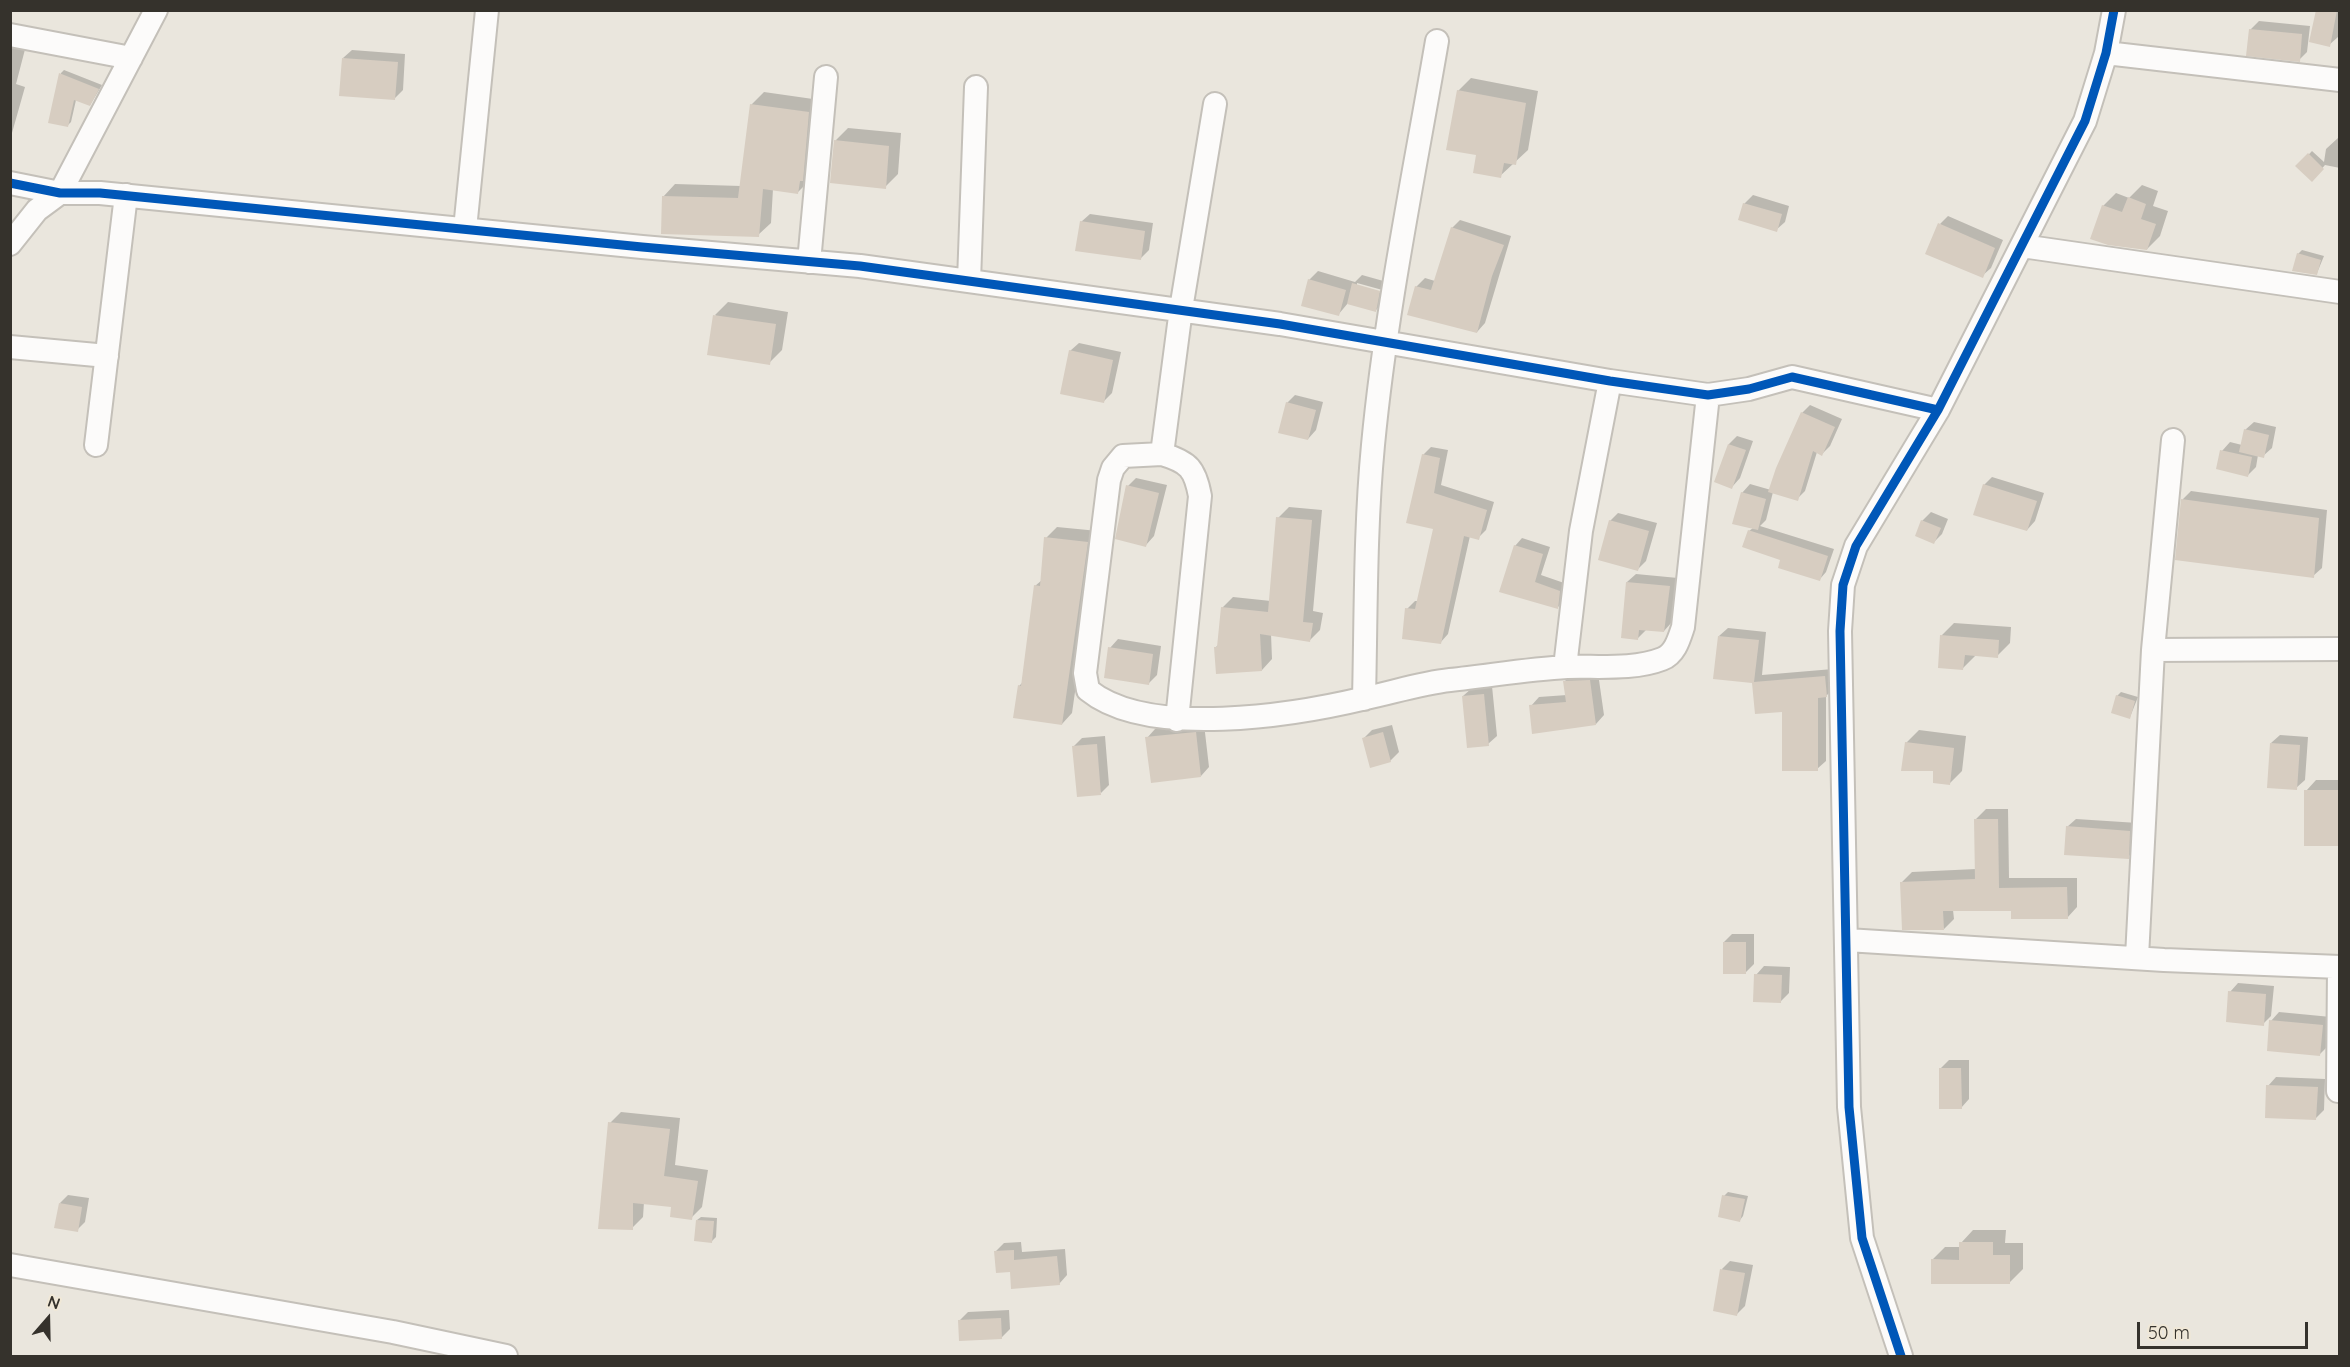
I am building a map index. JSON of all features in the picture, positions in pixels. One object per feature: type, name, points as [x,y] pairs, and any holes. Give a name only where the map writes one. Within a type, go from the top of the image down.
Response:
[{"type":"street","points":[[10,244],[38,210],[60,194],[156,10]]},
{"type":"street","points":[[465,229],[487,10]]},
{"type":"street","points":[[1901,1356],[1862,1238],[1849,1107],[1840,631],[1843,585],[1856,546],[1938,410],[2085,121],[2106,53],[2114,10]]},
{"type":"street","points":[[10,34],[131,58]]},
{"type":"street","points":[[1364,699],[1368,507],[1385,343],[1437,41]]},
{"type":"street","points":[[2106,53],[2340,80]]},
{"type":"street","points":[[809,262],[826,77]]},
{"type":"street","points":[[969,281],[976,87]]},
{"type":"street","points":[[1162,454],[1181,309],[1215,104]]},
{"type":"street","points":[[10,183],[60,194],[126,195],[860,266],[1181,309],[1610,381],[1708,394],[1749,389],[1792,377],[1938,410]]},
{"type":"street","points":[[96,445],[126,195]]},
{"type":"street","points":[[2022,246],[2340,292]]},
{"type":"street","points":[[10,347],[107,356]]},
{"type":"street","points":[[1565,667],[1581,531],[1610,381]]},
{"type":"street","points":[[1177,720],[1200,496],[1196,477],[1181,460],[1162,454],[1123,456],[1113,468],[1109,480],[1085,673],[1088,690],[1113,706],[1177,720],[1265,715],[1364,699],[1446,680],[1565,667],[1644,664],[1665,659],[1678,645],[1683,627],[1708,394]]},
{"type":"street","points":[[2136,957],[2152,650],[2173,440]]},
{"type":"street","points":[[2152,650],[2340,649]]},
{"type":"street","points":[[1847,940],[2339,967],[2338,1090]]},
{"type":"street","points":[[10,1265],[393,1332],[506,1356]]},
{"type":"building","points":[[2316,10],[2337,10],[2330,47],[2309,42]]},
{"type":"building","points":[[2249,29],[2302,34],[2300,62],[2246,56]]},
{"type":"building","points":[[342,58],[398,62],[395,100],[339,96]]},
{"type":"building","points":[[59,73],[99,89],[90,106],[74,100],[68,127],[48,123]]},
{"type":"building","points":[[1457,90],[1526,103],[1516,165],[1504,163],[1501,178],[1473,173],[1476,155],[1446,150]]},
{"type":"building","points":[[750,104],[809,112],[803,181],[800,181],[798,194],[763,189],[759,237],[661,234],[662,196],[738,198]]},
{"type":"building","points":[[834,140],[889,146],[886,189],[830,183]]},
{"type":"building","points":[[2308,153],[2324,169],[2312,182],[2295,166]]},
{"type":"building","points":[[2128,197],[2146,204],[2141,219],[2156,224],[2147,250],[2108,245],[2090,239],[2102,205],[2122,212]]},
{"type":"building","points":[[1743,203],[1782,214],[1777,232],[1738,220]]},
{"type":"building","points":[[1080,221],[1145,231],[1141,260],[1075,251]]},
{"type":"building","points":[[1938,223],[1995,248],[1983,278],[1925,254]]},
{"type":"building","points":[[1451,227],[1504,245],[1492,276],[1477,333],[1407,315],[1415,286],[1431,290]]},
{"type":"building","points":[[2297,253],[2321,260],[2317,275],[2292,271]]},
{"type":"building","points":[[1308,279],[1346,290],[1339,316],[1301,306]]},
{"type":"building","points":[[1352,283],[1380,291],[1376,312],[1347,304]]},
{"type":"building","points":[[713,315],[776,324],[770,365],[707,355]]},
{"type":"building","points":[[1069,350],[1113,360],[1104,403],[1060,394]]},
{"type":"building","points":[[1286,402],[1316,410],[1308,440],[1278,433]]},
{"type":"building","points":[[1801,412],[1835,427],[1822,456],[1813,451],[1798,501],[1768,492]]},
{"type":"building","points":[[2244,429],[2269,435],[2264,458],[2239,452]]},
{"type":"building","points":[[1728,444],[1746,450],[1732,489],[1714,482]]},
{"type":"building","points":[[2220,450],[2252,457],[2248,477],[2216,469]]},
{"type":"building","points":[[1422,454],[1440,458],[1434,493],[1487,510],[1479,540],[1464,536],[1441,644],[1402,639],[1405,608],[1415,609],[1433,529],[1406,523]]},
{"type":"building","points":[[1983,484],[2037,501],[2027,531],[1973,515]]},
{"type":"building","points":[[1126,485],[1159,493],[1146,547],[1115,539]]},
{"type":"building","points":[[1741,492],[1766,499],[1758,530],[1732,524]]},
{"type":"building","points":[[2181,499],[2319,518],[2314,578],[2175,560]]},
{"type":"building","points":[[1276,517],[1312,520],[1303,622],[1313,623],[1310,642],[1260,634],[1262,671],[1216,674],[1214,647],[1217,647],[1221,607],[1268,612]]},
{"type":"building","points":[[1609,520],[1649,531],[1638,571],[1598,560]]},
{"type":"building","points":[[1921,520],[1941,528],[1934,544],[1915,536]]},
{"type":"building","points":[[1748,530],[1828,556],[1820,581],[1778,568],[1780,560],[1742,547]]},
{"type":"building","points":[[1044,537],[1088,542],[1062,725],[1013,718],[1018,685],[1021,686],[1034,585],[1040,586]]},
{"type":"building","points":[[1514,545],[1543,554],[1535,582],[1560,591],[1558,609],[1499,592]]},
{"type":"building","points":[[1626,582],[1670,586],[1664,632],[1639,630],[1638,640],[1621,638]]},
{"type":"building","points":[[1940,635],[1999,640],[1998,658],[1965,655],[1963,670],[1938,668]]},
{"type":"building","points":[[1718,636],[1759,640],[1754,682],[1825,676],[1827,697],[1818,698],[1818,771],[1782,771],[1782,712],[1755,714],[1752,683],[1713,679]]},
{"type":"building","points":[[1108,647],[1153,654],[1149,685],[1104,678]]},
{"type":"building","points":[[1590,680],[1596,725],[1532,734],[1529,705],[1566,702],[1563,681]]},
{"type":"building","points":[[1484,694],[1489,746],[1467,748],[1462,696]]},
{"type":"building","points":[[2116,695],[2135,701],[2130,719],[2111,713]]},
{"type":"building","points":[[1196,732],[1201,777],[1151,783],[1145,737]]},
{"type":"building","points":[[1383,732],[1391,762],[1370,768],[1362,738]]},
{"type":"building","points":[[1905,742],[1954,748],[1950,785],[1933,783],[1933,771],[1901,771]]},
{"type":"building","points":[[2270,743],[2300,745],[2297,790],[2267,788]]},
{"type":"building","points":[[1097,744],[1101,795],[1077,797],[1072,746]]},
{"type":"building","points":[[2304,790],[2340,790],[2340,846],[2304,846]]},
{"type":"building","points":[[1974,819],[1998,819],[1999,888],[2067,887],[2068,919],[2011,919],[2011,911],[1943,911],[1944,930],[1902,930],[1900,882],[1975,879]]},
{"type":"building","points":[[2066,826],[2130,831],[2129,859],[2064,855]]},
{"type":"building","points":[[1723,942],[1746,942],[1746,974],[1723,974]]},
{"type":"building","points":[[1754,974],[1782,975],[1781,1003],[1753,1002]]},
{"type":"building","points":[[2228,991],[2266,994],[2264,1026],[2226,1022]]},
{"type":"building","points":[[2269,1020],[2323,1025],[2320,1056],[2267,1051]]},
{"type":"building","points":[[1939,1068],[1961,1068],[1962,1109],[1939,1109]]},
{"type":"building","points":[[2266,1085],[2318,1087],[2316,1120],[2265,1118]]},
{"type":"building","points":[[608,1122],[670,1129],[664,1176],[698,1181],[692,1220],[670,1217],[671,1207],[633,1203],[633,1230],[598,1229]]},
{"type":"building","points":[[1722,1195],[1745,1199],[1740,1222],[1718,1217]]},
{"type":"building","points":[[59,1203],[82,1207],[78,1232],[54,1228]]},
{"type":"building","points":[[696,1220],[714,1221],[712,1243],[694,1241]]},
{"type":"building","points":[[1959,1242],[1993,1242],[1993,1255],[2010,1255],[2010,1284],[1931,1284],[1931,1259],[1959,1260]]},
{"type":"building","points":[[1014,1250],[1014,1260],[1057,1256],[1060,1285],[1011,1289],[1010,1272],[996,1273],[994,1251]]},
{"type":"building","points":[[1720,1269],[1745,1273],[1737,1316],[1713,1311]]},
{"type":"building","points":[[1001,1318],[1002,1339],[959,1341],[958,1320]]},
{"type":"cycle path","points":[[1901,1356],[1862,1238],[1849,1107],[1840,631],[1843,585],[1856,546],[1938,410],[2085,121],[2106,53],[2114,10]]},
{"type":"cycle path","points":[[10,183],[60,193],[100,193],[642,247],[860,266],[1280,324],[1610,381],[1708,395],[1749,389],[1792,377],[1938,410]]}]
